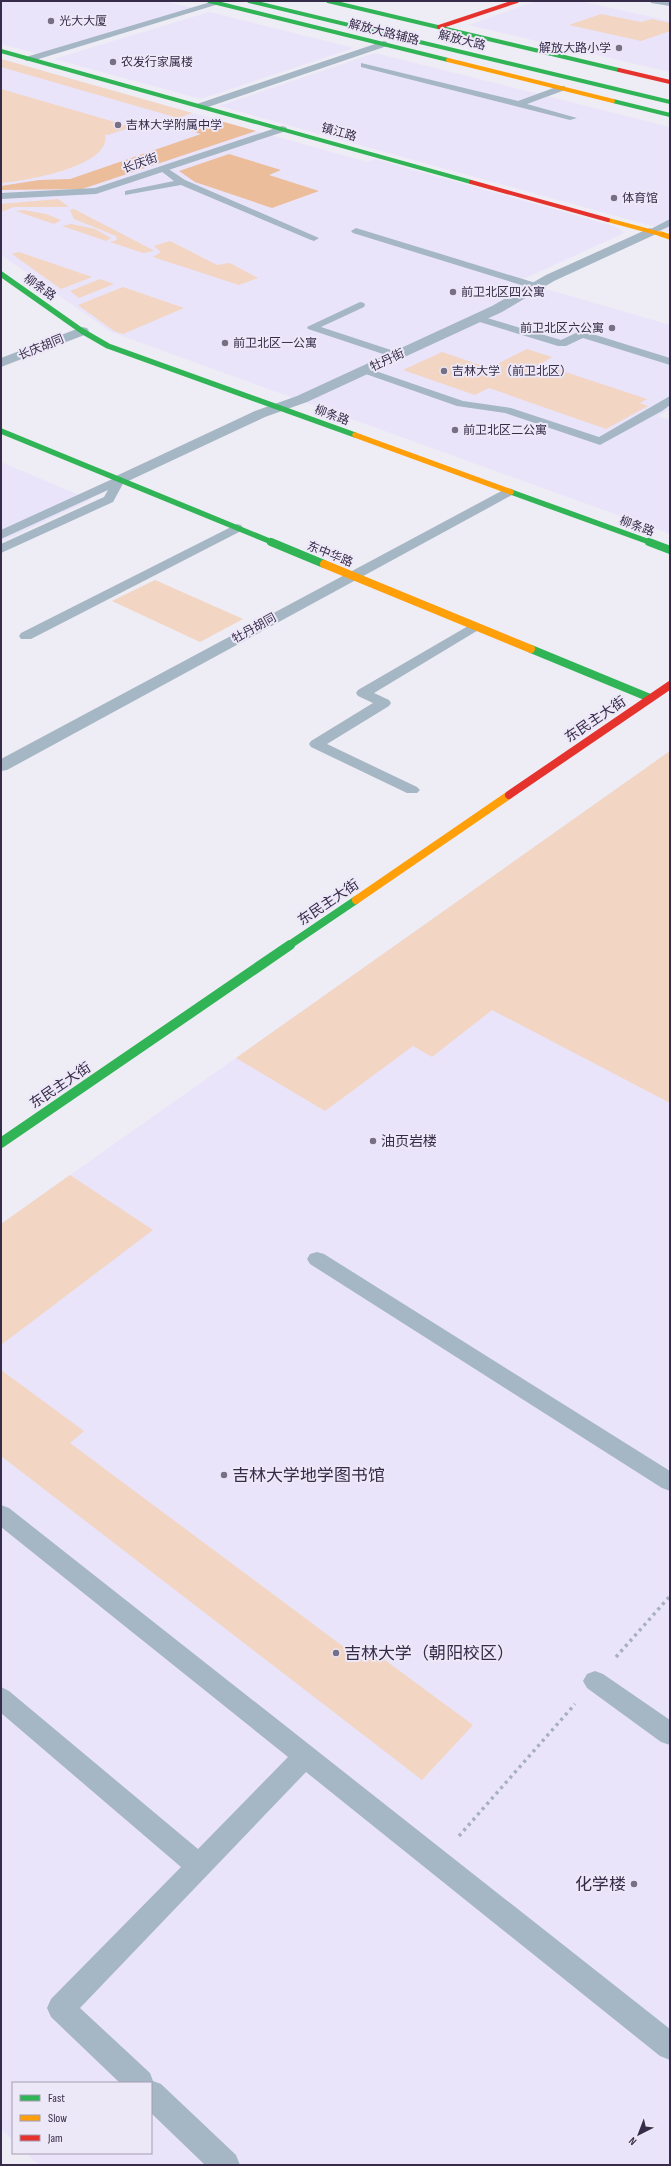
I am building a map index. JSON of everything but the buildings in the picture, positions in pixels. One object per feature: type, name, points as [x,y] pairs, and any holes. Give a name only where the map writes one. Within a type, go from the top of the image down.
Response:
[{"type":"street","name":"解放大路","points":[[249,1],[670,102]]},
{"type":"street","name":"解放大路","points":[[281,1],[670,94]]},
{"type":"street","name":"解放大路辅路","points":[[328,1],[670,82]]},
{"type":"street","points":[[439,27],[517,1]]},
{"type":"street","points":[[29,59],[213,2]]},
{"type":"street","name":"解放大路辅路","points":[[213,2],[670,114]]},
{"type":"street","points":[[200,106],[384,44]]},
{"type":"street","name":"镇江路","points":[[1,51],[670,237]]},
{"type":"street","points":[[494,71],[538,71]]},
{"type":"street","points":[[640,87],[670,88]]},
{"type":"street","name":"长庆街","points":[[1,196],[96,191],[282,129]]},
{"type":"street","name":"牡丹街","points":[[119,480],[277,408],[302,399],[477,318],[535,286],[650,232]]},
{"type":"street","name":"柳条路","points":[[1,274],[82,331],[122,352],[670,550]]},
{"type":"street","name":"长庆胡同","points":[[1,363],[82,331]]},
{"type":"street","name":"东中华路","points":[[1,431],[650,698]]},
{"type":"street","name":"牡丹胡同","points":[[1,766],[350,575],[508,492]]},
{"type":"street","name":"东民主大街","points":[[1,1143],[670,685]]},
{"type":"lane","points":[[654,1],[670,4]]},
{"type":"lane","points":[[364,65],[573,118]]},
{"type":"lane","points":[[519,104],[562,88]]},
{"type":"lane","points":[[164,169],[182,182],[314,238]]},
{"type":"lane","points":[[128,193],[182,182]]},
{"type":"lane","points":[[650,232],[670,222]]},
{"type":"lane","points":[[356,231],[535,286]]},
{"type":"lane","points":[[360,305],[312,327],[396,355]]},
{"type":"lane","points":[[477,318],[562,344],[582,334],[670,362]]},
{"type":"lane","points":[[364,370],[461,404],[507,410],[600,441],[658,409],[670,400]]},
{"type":"lane","points":[[1,535],[119,480]]},
{"type":"lane","points":[[1,549],[109,499],[119,480]]},
{"type":"lane","points":[[26,636],[237,528]]},
{"type":"lane","points":[[412,790],[316,744],[384,703],[363,693],[475,626]]},
{"type":"lane","points":[[317,1259],[670,1482]]},
{"type":"lane","points":[[1,1514],[670,2046]]},
{"type":"lane","points":[[595,1681],[670,1734]]},
{"type":"lane","points":[[1,1698],[199,1866]]},
{"type":"lane","points":[[139,2082],[61,2008],[305,1756]]},
{"type":"lane","points":[[152,2095],[226,2165]]},
{"type":"path","points":[[438,1860],[670,1596]]},
{"type":"shaded area","points":[[1,1],[164,1],[193,8],[39,54],[1,44]]},
{"type":"shaded area","name":"解放大路小学","points":[[537,1],[579,1],[670,21],[670,72],[468,25]]},
{"type":"shaded area","points":[[209,12],[354,48],[201,99],[54,59]]},
{"type":"shaded area","points":[[601,14],[641,22],[652,19],[670,23],[670,31],[641,41],[569,25]]},
{"type":"shaded area","points":[[375,53],[670,127],[670,231],[219,106]]},
{"type":"shaded area","name":"吉林大学（前卫北区）","points":[[1,59],[367,162],[375,159],[617,227],[624,233],[519,281],[670,325],[670,409],[658,416],[670,420],[670,534],[111,332],[1,255]]},
{"type":"shaded area","points":[[1,59],[192,113],[178,118],[1,67]]},
{"type":"shaded area","points":[[1,89],[132,127],[108,135],[105,134],[104,145],[95,155],[81,163],[46,175],[1,183]]},
{"type":"shaded area","points":[[213,119],[256,131],[82,189],[1,190],[1,186],[39,180],[70,179],[201,134],[186,129]]},
{"type":"shaded area","points":[[229,154],[281,170],[269,175],[319,191],[272,208],[195,182],[179,171]]},
{"type":"shaded area","points":[[58,199],[69,207],[14,207],[1,212],[1,204]]},
{"type":"shaded area","points":[[74,209],[153,251],[143,253],[110,242],[117,240],[116,236],[74,219],[70,210]]},
{"type":"shaded area","points":[[24,210],[46,214],[61,220],[54,224],[16,211]]},
{"type":"shaded area","points":[[71,224],[95,229],[111,238],[106,241],[62,226]]},
{"type":"shaded area","points":[[170,241],[217,265],[230,263],[258,278],[239,285],[153,257],[161,252],[154,246]]},
{"type":"shaded area","points":[[19,252],[92,277],[61,289],[12,254]]},
{"type":"shaded area","points":[[100,279],[114,284],[79,298],[70,291]]},
{"type":"shaded area","points":[[123,287],[184,308],[123,334],[114,331],[78,305]]},
{"type":"shaded area","points":[[527,349],[552,357],[541,364],[647,399],[640,403],[648,406],[606,429],[489,388],[475,395],[403,370],[442,352],[489,368]]},
{"type":"shaded area","points":[[1,462],[91,500],[1,542]]},
{"type":"shaded area","points":[[155,580],[243,619],[200,642],[112,601]]},
{"type":"shaded area","name":"吉林大学（朝阳校区）","points":[[670,751],[670,2165],[39,2165],[27,2154],[152,2154],[152,2082],[12,2082],[12,2139],[1,2129],[1,1224]]},
{"type":"shaded area","points":[[670,751],[670,1103],[492,1010],[432,1057],[413,1046],[325,1111],[236,1058]]},
{"type":"shaded area","points":[[70,1175],[153,1230],[1,1345],[1,1224]]},
{"type":"shaded area","points":[[1,1370],[84,1431],[70,1443],[364,1662],[374,1652],[473,1725],[422,1780],[1,1456]]},
{"type":"traffic: fast","points":[[209,1],[448,60]]},
{"type":"traffic: fast","points":[[249,1],[670,102]]},
{"type":"traffic: fast","points":[[328,1],[619,70]]},
{"type":"traffic: fast","points":[[1,51],[471,182]]},
{"type":"traffic: fast","points":[[613,101],[670,115]]},
{"type":"traffic: fast","points":[[1,274],[82,331],[108,346],[355,435]]},
{"type":"traffic: fast","points":[[1,431],[324,564]]},
{"type":"traffic: fast","points":[[511,492],[670,550]]},
{"type":"traffic: fast","points":[[531,649],[650,698]]},
{"type":"traffic: fast","points":[[1,1143],[356,900]]},
{"type":"traffic: slow","points":[[448,60],[613,101]]},
{"type":"traffic: slow","points":[[608,220],[670,237]]},
{"type":"traffic: slow","points":[[355,435],[511,492]]},
{"type":"traffic: slow","points":[[324,564],[531,649]]},
{"type":"traffic: slow","points":[[356,900],[509,795]]},
{"type":"traffic: jam","points":[[439,27],[517,1]]},
{"type":"traffic: jam","points":[[619,70],[670,82]]},
{"type":"traffic: jam","points":[[471,182],[608,220]]},
{"type":"traffic: jam","points":[[509,795],[670,685]]},
{"type":"place","name":"光大大厦","points":[[51,21]]},
{"type":"place","name":"解放大路小学","points":[[619,48]]},
{"type":"place","name":"农发行家属楼","points":[[113,62]]},
{"type":"place","name":"吉林大学附属中学","points":[[118,125]]},
{"type":"place","name":"体育馆","points":[[614,198]]},
{"type":"place","name":"前卫北区四公寓","points":[[453,292]]},
{"type":"place","name":"前卫北区六公寓","points":[[612,328]]},
{"type":"place","name":"前卫北区一公寓","points":[[225,343]]},
{"type":"place","name":"吉林大学（前卫北区）","points":[[444,371]]},
{"type":"place","name":"前卫北区二公寓","points":[[455,430]]},
{"type":"place","name":"油页岩楼","points":[[373,1141]]},
{"type":"place","name":"吉林大学地学图书馆","points":[[224,1475]]},
{"type":"place","name":"吉林大学（朝阳校区）","points":[[336,1653]]},
{"type":"place","name":"化学楼","points":[[634,1884]]}]
